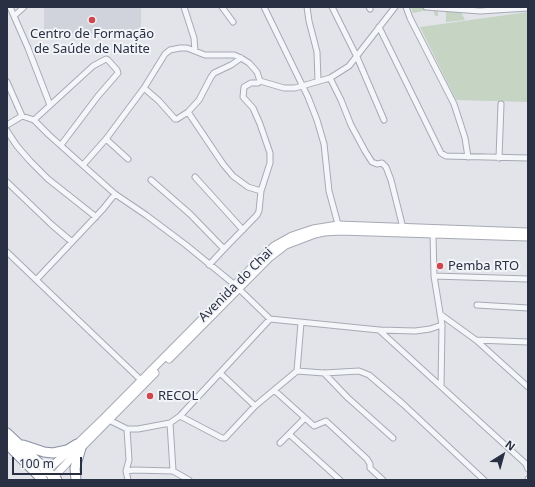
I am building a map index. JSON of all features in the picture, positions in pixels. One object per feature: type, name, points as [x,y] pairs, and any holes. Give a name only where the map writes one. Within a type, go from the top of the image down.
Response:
[{"type":"highway","points":[[7,433],[20,444],[52,477]]},
{"type":"highway","points":[[7,444],[42,478]]},
{"type":"highway","points":[[20,444],[44,452],[53,453],[79,446],[75,468],[76,480]]},
{"type":"main road","name":"Avenida do Chai","points":[[339,228],[433,235],[528,237]]},
{"type":"main road","name":"Avenida do Chai","points":[[42,478],[52,477],[79,446],[237,287],[269,258],[286,246],[315,234],[339,228],[403,228],[528,232]]},
{"type":"main road","name":"Avenida do Chai","points":[[79,446],[109,420],[143,382]]},
{"type":"street","points":[[10,7],[50,105]]},
{"type":"street","points":[[14,16],[24,7]]},
{"type":"street","points":[[184,7],[194,38],[195,51]]},
{"type":"street","points":[[222,7],[233,22]]},
{"type":"street","points":[[264,7],[313,109],[324,144],[329,191],[339,228]]},
{"type":"street","points":[[307,7],[317,52],[318,81]]},
{"type":"street","points":[[332,7],[357,57],[384,120]]},
{"type":"street","points":[[209,265],[257,215],[259,211],[261,191],[270,163],[270,158],[260,124],[252,108],[243,97],[243,91],[247,85],[260,81],[284,88],[296,88],[330,78],[349,66],[395,7]]},
{"type":"street","points":[[406,7],[410,18],[454,104],[465,138],[468,157]]},
{"type":"street","points":[[426,7],[479,9],[528,8]]},
{"type":"street","points":[[379,27],[440,152],[446,156],[528,158]]},
{"type":"street","points":[[83,165],[106,139],[144,88],[165,54],[170,50],[187,48],[205,55],[234,55],[249,63],[257,72],[260,81]]},
{"type":"street","points":[[144,88],[159,101],[175,119],[179,119],[199,100],[214,73],[231,66],[241,58]]},
{"type":"street","points":[[34,120],[94,66],[106,59],[109,61],[118,71],[61,146]]},
{"type":"street","points":[[330,78],[341,100],[350,126],[365,151],[372,162],[377,164],[382,163],[386,167],[391,180],[403,228]]},
{"type":"street","points":[[7,82],[22,116],[34,120],[115,194],[146,214],[186,245],[237,287],[270,319],[379,330],[415,331],[430,329],[442,325]]},
{"type":"street","points":[[499,158],[500,104]]},
{"type":"street","points":[[188,112],[223,164],[233,176],[248,187],[261,191]]},
{"type":"street","points":[[7,125],[22,116]]},
{"type":"street","points":[[7,130],[17,146],[48,179],[96,217]]},
{"type":"street","points":[[106,139],[128,159]]},
{"type":"street","points":[[196,177],[244,230]]},
{"type":"street","points":[[151,180],[190,214],[224,249]]},
{"type":"street","points":[[7,182],[72,242]]},
{"type":"street","points":[[37,279],[96,217],[115,194]]},
{"type":"street","points":[[433,235],[434,276],[442,325],[441,386]]},
{"type":"street","points":[[7,252],[37,279],[143,382]]},
{"type":"street","points":[[434,276],[528,279]]},
{"type":"street","points":[[477,305],[528,308]]},
{"type":"street","points":[[440,314],[476,340],[528,387]]},
{"type":"street","points":[[109,420],[127,430],[138,430],[170,423],[180,416],[270,319]]},
{"type":"street","points":[[297,371],[301,323]]},
{"type":"street","points":[[379,330],[527,465]]},
{"type":"street","points":[[476,340],[528,342]]},
{"type":"street","points":[[180,416],[222,438],[225,438],[255,406],[297,371],[324,373],[359,371],[370,375],[404,404],[484,480]]},
{"type":"street","points":[[220,373],[255,406]]},
{"type":"street","points":[[324,373],[348,398],[393,438]]},
{"type":"street","points":[[274,390],[314,426],[326,421],[366,459],[370,464],[370,468],[383,480]]},
{"type":"street","points":[[280,443],[305,418]]},
{"type":"street","points":[[170,423],[173,471]]},
{"type":"street","points":[[127,430],[129,460],[126,471],[128,480]]},
{"type":"street","points":[[288,434],[340,480]]},
{"type":"street","points":[[126,471],[173,471],[190,480]]},
{"type":"shaded area","name":"Centro de Formação de Saúde de Natite","points":[[44,7],[141,7],[141,33],[44,34]]},
{"type":"green space","points":[[411,7],[470,7],[461,12],[465,20],[446,22],[446,11],[438,11],[438,16],[435,16],[433,9],[413,13]]},
{"type":"green space","points":[[528,12],[528,102],[456,100],[420,27]]},
{"type":"place","name":"Centro de Formação de Saúde de Natite","points":[[92,20]]},
{"type":"place","name":"Pemba RTO","points":[[440,266]]},
{"type":"place","name":"RECOL","points":[[150,396]]}]
